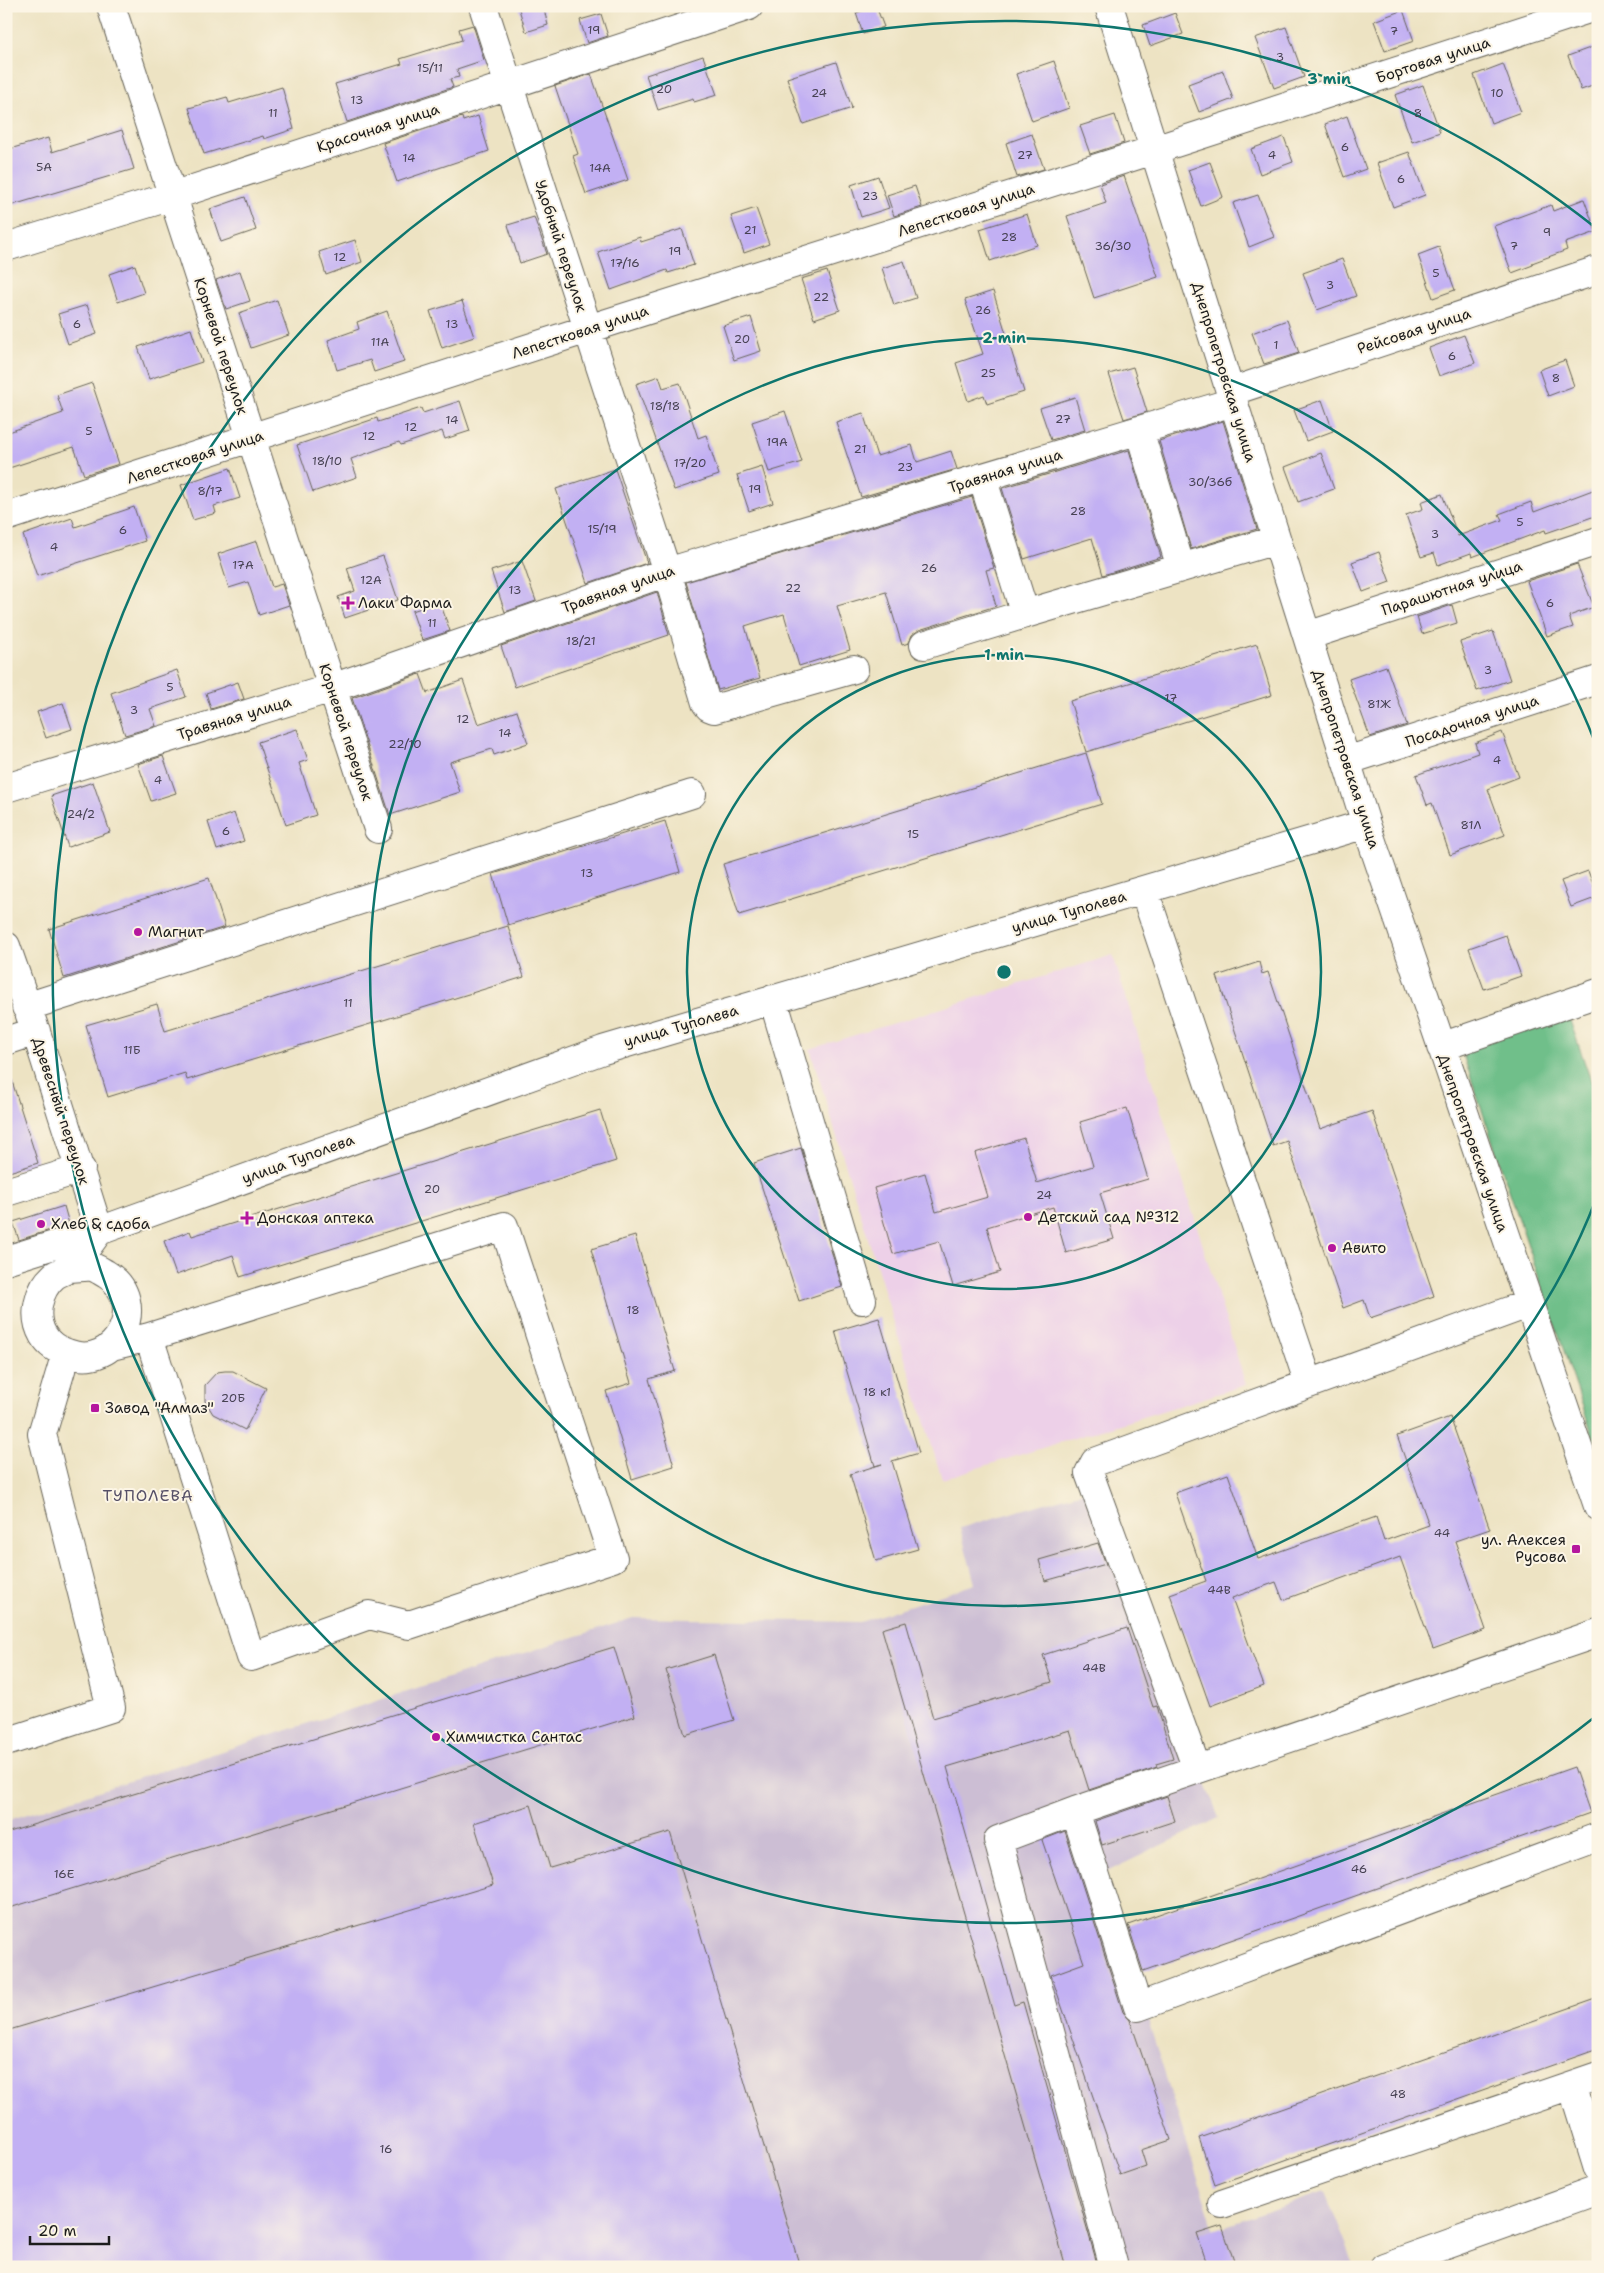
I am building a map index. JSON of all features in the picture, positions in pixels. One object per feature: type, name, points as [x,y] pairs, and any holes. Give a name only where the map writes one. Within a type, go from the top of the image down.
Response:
[{"type":"street","name":"Корневой переулок","points":[[110,6],[378,829]]},
{"type":"street","name":"Удобный переулок","points":[[483,6],[667,572],[706,703],[714,709],[854,668]]},
{"type":"street","name":"Красочная улица","points":[[6,247],[172,196],[749,6]]},
{"type":"street","name":"Днепропетровская улица","points":[[1109,6],[1366,824],[1598,1506]]},
{"type":"street","name":"Бортовая улица","points":[[1154,150],[1598,6]]},
{"type":"street","name":"Лепестковая улица","points":[[6,517],[252,440],[588,329],[1154,150]]},
{"type":"street","name":"Рейсовая улица","points":[[1232,397],[1598,270]]},
{"type":"street","name":"Травяная улица","points":[[6,788],[332,688],[667,572],[1139,430],[1232,397]]},
{"type":"street","points":[[1139,430],[1181,568]]},
{"type":"street","points":[[982,478],[1025,614]]},
{"type":"street","points":[[924,645],[1276,540]]},
{"type":"street","name":"Парашютная улица","points":[[1307,636],[1598,541]]},
{"type":"street","name":"Посадочная улица","points":[[1346,761],[1598,680]]},
{"type":"street","points":[[6,1041],[31,1019],[692,794]]},
{"type":"street","name":"улица Туполева","points":[[6,1260],[99,1231],[602,1050],[1366,824]]},
{"type":"street","points":[[1144,890],[1309,1384]]},
{"type":"street","name":"Древесный переулок","points":[[6,946],[99,1231]]},
{"type":"street","points":[[1441,1047],[1598,993]]},
{"type":"street","points":[[773,999],[862,1300]]},
{"type":"street","points":[[6,1192],[80,1169]]},
{"type":"street","points":[[112,1346],[125,1328],[127,1302],[115,1280],[94,1267],[70,1268],[54,1276],[40,1295],[37,1313],[42,1334],[53,1347],[77,1357],[90,1357],[112,1346],[149,1337],[504,1226],[613,1558],[409,1625],[369,1615],[251,1657],[149,1337]]},
{"type":"street","points":[[70,1268],[99,1231]]},
{"type":"street","points":[[1197,1769],[1089,1473],[1095,1462],[1528,1304]]},
{"type":"street","points":[[6,1742],[111,1708],[42,1434],[66,1352]]},
{"type":"street","points":[[1114,2267],[998,1840],[1075,1811],[1598,1633]]},
{"type":"street","points":[[1075,1811],[1138,2007],[1598,1837]]},
{"type":"street","points":[[1222,2204],[1598,2076]]},
{"type":"street","points":[[1572,2085],[1598,2169]]},
{"type":"street","points":[[1384,2267],[1598,2190]]},
{"type":"shaded area","name":"Детский сад №312","points":[[1113,955],[1246,1385],[942,1479],[810,1049]]},
{"type":"shaded area","points":[[1096,1488],[1219,1818],[1102,1874],[1214,2230],[1325,2192],[1355,2267],[6,2267],[6,1821],[633,1618],[860,1622],[975,1584],[960,1528]]},
{"type":"green space","points":[[1566,1009],[1598,1101],[1598,1451],[1460,1046]]},
{"type":"building","points":[[518,6],[543,6],[548,25],[526,32]]},
{"type":"building","points":[[876,6],[884,27],[863,34],[856,13]]},
{"type":"building","points":[[1403,10],[1414,41],[1385,51],[1374,21]]},
{"type":"building","points":[[1175,13],[1183,34],[1150,46],[1143,25]]},
{"type":"building","points":[[601,14],[608,36],[587,43],[580,20]]},
{"type":"building","points":[[473,25],[484,60],[457,69],[459,77],[450,79],[453,87],[347,122],[335,84],[402,64],[400,59],[462,40],[459,29]]},
{"type":"building","points":[[1286,27],[1304,77],[1274,88],[1255,38]]},
{"type":"building","points":[[1598,45],[1598,84],[1581,90],[1568,56]]},
{"type":"building","points":[[703,56],[717,95],[694,102],[693,99],[658,110],[646,75]]},
{"type":"building","points":[[1054,61],[1069,108],[1032,121],[1016,74]]},
{"type":"building","points":[[836,62],[852,108],[803,124],[787,78]]},
{"type":"building","points":[[1503,64],[1521,112],[1491,123],[1474,75]]},
{"type":"building","points":[[1223,71],[1233,99],[1199,112],[1188,84]]},
{"type":"building","points":[[591,74],[628,180],[586,194],[573,156],[578,154],[555,86]]},
{"type":"building","points":[[1423,85],[1440,132],[1412,142],[1395,95]]},
{"type":"building","points":[[282,87],[294,129],[264,139],[263,136],[204,154],[189,108],[227,97],[229,103]]},
{"type":"building","points":[[1115,115],[1124,143],[1090,154],[1080,126]]},
{"type":"building","points":[[478,116],[489,151],[397,182],[383,143],[462,117],[463,121]]},
{"type":"building","points":[[1347,116],[1366,169],[1344,177],[1325,124]]},
{"type":"building","points":[[122,130],[134,169],[6,207],[6,150],[48,138],[52,152]]},
{"type":"building","points":[[1032,134],[1044,169],[1017,177],[1006,143]]},
{"type":"building","points":[[1284,137],[1293,162],[1260,174],[1251,149]]},
{"type":"building","points":[[1409,152],[1425,195],[1393,207],[1377,163]]},
{"type":"building","points":[[1210,162],[1223,197],[1201,206],[1188,170]]},
{"type":"building","points":[[878,176],[889,208],[861,217],[851,185]]},
{"type":"building","points":[[1124,176],[1158,277],[1094,298],[1067,216],[1106,203],[1100,184]]},
{"type":"building","points":[[915,186],[922,207],[894,216],[887,195]]},
{"type":"building","points":[[1258,195],[1274,237],[1249,247],[1233,203]]},
{"type":"building","points":[[245,197],[256,230],[221,242],[210,209]]},
{"type":"building","points":[[1584,199],[1596,232],[1565,243],[1567,250],[1532,263],[1533,265],[1512,273],[1494,226],[1551,205],[1553,211]]},
{"type":"building","points":[[756,208],[769,244],[744,253],[731,216]]},
{"type":"building","points":[[1027,214],[1037,245],[990,261],[980,229]]},
{"type":"building","points":[[534,217],[547,254],[520,263],[508,225]]},
{"type":"building","points":[[682,229],[694,265],[668,273],[667,270],[611,290],[598,252],[640,237],[641,242]]},
{"type":"building","points":[[355,240],[362,262],[326,275],[319,252]]},
{"type":"building","points":[[1439,247],[1455,290],[1433,298],[1418,255]]},
{"type":"building","points":[[1342,259],[1356,296],[1317,310],[1303,273]]},
{"type":"building","points":[[904,261],[916,298],[894,305],[882,268]]},
{"type":"building","points":[[135,265],[144,293],[118,302],[109,274]]},
{"type":"building","points":[[240,271],[250,301],[226,309],[216,280]]},
{"type":"building","points":[[827,271],[840,310],[814,319],[801,279]]},
{"type":"building","points":[[993,291],[1024,392],[987,404],[984,395],[968,401],[956,363],[983,354],[965,300]]},
{"type":"building","points":[[277,300],[289,335],[251,348],[239,313]]},
{"type":"building","points":[[462,301],[474,337],[442,348],[430,311]]},
{"type":"building","points":[[87,305],[97,334],[68,344],[58,314]]},
{"type":"building","points":[[387,311],[404,362],[374,372],[370,360],[337,370],[328,340],[359,329],[357,322]]},
{"type":"building","points":[[751,317],[761,351],[734,360],[723,326]]},
{"type":"building","points":[[1287,320],[1299,353],[1264,364],[1252,333]]},
{"type":"building","points":[[191,329],[202,362],[149,379],[138,347]]},
{"type":"building","points":[[1464,335],[1475,363],[1439,376],[1429,348]]},
{"type":"building","points":[[1565,360],[1574,386],[1548,396],[1539,370]]},
{"type":"building","points":[[1133,367],[1147,412],[1124,419],[1109,374]]},
{"type":"building","points":[[659,376],[663,388],[680,383],[698,438],[706,435],[719,475],[674,490],[636,384]]},
{"type":"building","points":[[92,383],[119,464],[84,475],[74,447],[6,469],[6,433],[63,413],[57,395]]},
{"type":"building","points":[[1075,397],[1085,430],[1051,440],[1040,408]]},
{"type":"building","points":[[1322,400],[1333,431],[1306,441],[1294,410]]},
{"type":"building","points":[[460,401],[470,431],[445,439],[442,431],[401,445],[399,442],[351,459],[357,477],[313,492],[297,445],[377,418],[378,422],[421,408],[423,413]]},
{"type":"building","points":[[785,411],[802,462],[769,472],[752,422]]},
{"type":"building","points":[[863,413],[877,456],[912,445],[917,462],[951,451],[957,469],[861,497],[836,422]]},
{"type":"building","points":[[1223,421],[1257,529],[1191,549],[1159,441]]},
{"type":"building","points":[[1129,450],[1161,557],[1103,575],[1092,538],[1024,559],[1002,488]]},
{"type":"building","points":[[1321,453],[1334,489],[1298,502],[1285,467]]},
{"type":"building","points":[[762,467],[773,503],[749,511],[737,475]]},
{"type":"building","points":[[230,468],[240,498],[214,506],[216,513],[193,520],[181,485]]},
{"type":"building","points":[[615,469],[647,563],[588,583],[556,489]]},
{"type":"building","points":[[1598,488],[1598,515],[1546,533],[1545,530],[1472,557],[1471,553],[1438,565],[1434,553],[1421,557],[1406,515],[1423,509],[1421,502],[1442,494],[1458,536],[1502,520],[1499,514],[1531,502],[1534,512]]},
{"type":"building","points":[[972,497],[994,568],[986,570],[996,606],[919,630],[912,635],[909,643],[902,645],[886,592],[837,606],[850,650],[799,666],[784,614],[764,620],[745,626],[760,678],[718,690],[686,582]]},
{"type":"building","points":[[134,507],[145,541],[37,576],[23,535],[72,518],[75,527]]},
{"type":"building","points":[[257,541],[272,587],[282,584],[289,605],[259,615],[248,582],[229,588],[218,554]]},
{"type":"building","points":[[1379,552],[1390,582],[1363,592],[1352,562]]},
{"type":"building","points":[[383,556],[398,600],[345,618],[338,597],[355,591],[347,568]]},
{"type":"building","points":[[522,561],[536,601],[505,612],[491,571]]},
{"type":"building","points":[[1577,564],[1594,607],[1569,616],[1573,627],[1547,636],[1527,581]]},
{"type":"building","points":[[657,592],[669,635],[515,687],[501,646]]},
{"type":"building","points":[[440,602],[450,631],[422,640],[412,611]]},
{"type":"building","points":[[1452,605],[1457,623],[1422,634],[1417,617]]},
{"type":"building","points":[[1493,631],[1510,680],[1477,691],[1460,642]]},
{"type":"building","points":[[1257,644],[1272,695],[1086,752],[1070,701]]},
{"type":"building","points":[[1386,666],[1407,725],[1370,737],[1349,679]]},
{"type":"building","points":[[177,670],[186,697],[150,709],[156,726],[125,735],[111,693]]},
{"type":"building","points":[[420,674],[427,693],[463,680],[478,724],[517,711],[528,743],[494,755],[492,749],[450,762],[460,792],[390,815],[352,698]]},
{"type":"building","points":[[238,682],[244,699],[211,709],[206,693]]},
{"type":"building","points":[[63,703],[72,729],[46,738],[37,712]]},
{"type":"building","points":[[297,729],[308,760],[299,763],[316,815],[286,825],[258,742]]},
{"type":"building","points":[[1502,732],[1519,777],[1488,789],[1505,835],[1450,855],[1432,803],[1427,805],[1416,775],[1478,753],[1475,743]]},
{"type":"building","points":[[1086,753],[1102,804],[739,915],[723,864]]},
{"type":"building","points":[[163,756],[176,793],[151,801],[138,764]]},
{"type":"building","points":[[93,782],[110,832],[68,847],[51,796]]},
{"type":"building","points":[[234,813],[244,841],[217,850],[208,822]]},
{"type":"building","points":[[665,821],[680,872],[508,925],[493,874]]},
{"type":"building","points":[[1588,871],[1598,897],[1571,907],[1561,881]]},
{"type":"building","name":"Магнит","points":[[209,878],[225,927],[64,978],[49,929]]},
{"type":"building","points":[[508,926],[524,977],[187,1080],[185,1073],[108,1097],[86,1025],[157,1004],[165,1031]]},
{"type":"building","points":[[1506,935],[1521,976],[1484,989],[1469,948]]},
{"type":"building","points":[[1259,962],[1262,974],[1268,972],[1320,1129],[1372,1111],[1434,1296],[1370,1318],[1364,1300],[1343,1308],[1287,1141],[1273,1146],[1217,976]]},
{"type":"building","points":[[6,1078],[11,1078],[38,1163],[6,1173]]},
{"type":"building","points":[[1127,1108],[1148,1179],[1100,1193],[1114,1239],[1066,1253],[1053,1207],[987,1227],[1000,1272],[953,1286],[939,1241],[893,1254],[874,1188],[925,1173],[936,1212],[988,1197],[975,1153],[1024,1138],[1037,1183],[1093,1166],[1080,1122]]},
{"type":"building","points":[[600,1110],[616,1161],[240,1277],[233,1255],[176,1275],[164,1241],[190,1231],[192,1236]]},
{"type":"building","points":[[801,1148],[842,1287],[799,1301],[754,1163]]},
{"type":"building","name":"Хлеб & сдоба","points":[[64,1206],[69,1224],[19,1240],[13,1222]]},
{"type":"building","points":[[635,1236],[675,1371],[649,1379],[674,1466],[632,1479],[606,1391],[631,1383],[591,1249]]},
{"type":"building","points":[[879,1318],[919,1453],[892,1461],[918,1549],[876,1561],[850,1474],[882,1464],[875,1466],[835,1331]]},
{"type":"building","points":[[233,1371],[266,1388],[245,1430],[213,1414],[205,1401],[205,1385],[217,1372]]},
{"type":"building","points":[[1450,1417],[1490,1529],[1455,1541],[1486,1630],[1433,1649],[1400,1557],[1283,1600],[1276,1582],[1232,1598],[1264,1686],[1210,1706],[1170,1594],[1206,1581],[1175,1493],[1228,1474],[1258,1559],[1376,1517],[1384,1541],[1429,1525],[1397,1436]]},
{"type":"building","points":[[1098,1543],[1106,1564],[1045,1581],[1039,1560]]},
{"type":"building","points":[[906,1622],[933,1718],[1052,1682],[1043,1655],[1127,1628],[1153,1707],[1157,1706],[1173,1759],[1156,1764],[1157,1767],[1089,1790],[1070,1730],[947,1767],[1014,2005],[1023,2002],[1098,2267],[1066,2267],[882,1629]]},
{"type":"building","points":[[614,1647],[635,1716],[6,1909],[6,1833]]},
{"type":"building","points":[[714,1655],[734,1720],[685,1735],[666,1670]]},
{"type":"building","points":[[1574,1767],[1590,1813],[1143,1971],[1128,1925]]},
{"type":"building","points":[[1167,1796],[1175,1821],[1102,1845],[1095,1821]]},
{"type":"building","points":[[531,1805],[550,1868],[670,1832],[800,2267],[6,2267],[6,2031],[493,1885],[474,1823]]},
{"type":"building","points":[[1065,1831],[1123,2012],[1130,2020],[1171,2140],[1141,2150],[1146,2166],[1120,2175],[1051,1975],[1084,1963],[1042,1840]]},
{"type":"building","points":[[1598,1998],[1598,2049],[1215,2185],[1199,2138]]},
{"type":"building","points":[[1222,2226],[1236,2267],[1208,2267],[1197,2234]]},
{"type":"place","name":"Лаки Фарма","points":[[348,603]]},
{"type":"place","name":"Магнит","points":[[138,932]]},
{"type":"place","name":"Детский сад №312","points":[[1028,1217]]},
{"type":"place","name":"Донская аптека","points":[[247,1218]]},
{"type":"place","name":"Хлеб & сдоба","points":[[41,1224]]},
{"type":"place","name":"Авито","points":[[1332,1248]]},
{"type":"place","name":"Завод \"Алмаз\"","points":[[95,1408]]},
{"type":"place","name":"ул. Алексея Русова","points":[[1576,1549]]},
{"type":"place","name":"Химчистка Сантас","points":[[436,1737]]},
{"type":"district","name":"ТУПОЛЕВА","points":[[148,1495]]}]
